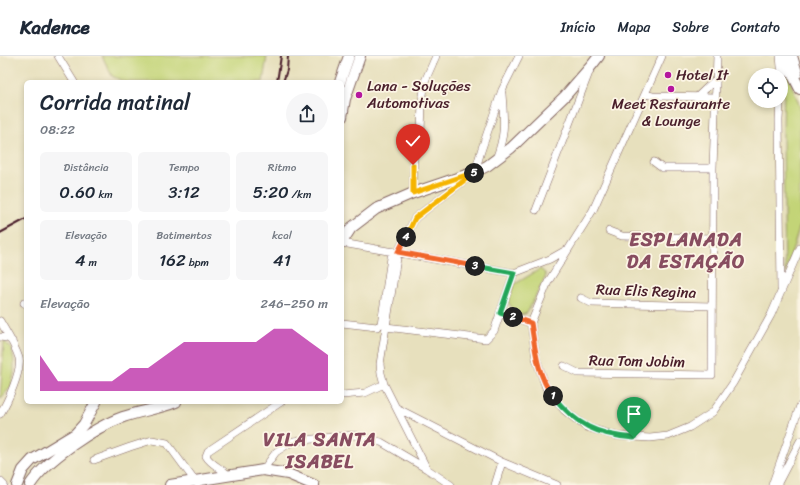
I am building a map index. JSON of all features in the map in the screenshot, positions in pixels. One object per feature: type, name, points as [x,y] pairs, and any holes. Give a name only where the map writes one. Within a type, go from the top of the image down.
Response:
[{"type":"street","points":[[58,56],[73,80]]},
{"type":"street","points":[[341,80],[349,56]]},
{"type":"street","points":[[344,104],[360,56]]},
{"type":"street","points":[[413,193],[414,156],[421,132],[422,102],[425,81],[436,56]]},
{"type":"street","points":[[344,323],[377,327],[381,324],[395,252],[415,218],[475,172],[478,159],[502,90],[518,56]]},
{"type":"street","points":[[344,239],[351,228],[376,209],[413,193],[475,172],[487,166],[511,148],[565,96],[599,56]]},
{"type":"street","points":[[662,56],[593,210],[548,282],[531,323],[536,358],[546,388],[564,410],[586,427],[617,436],[650,438],[668,436],[690,427],[713,412],[733,383],[771,315],[800,248]]},
{"type":"street","points":[[712,306],[714,238],[713,168],[718,56]]},
{"type":"street","points":[[780,56],[782,68]]},
{"type":"street","points":[[789,59],[800,89]]},
{"type":"street","points":[[536,210],[592,65]]},
{"type":"street","points":[[696,98],[717,78]]},
{"type":"street","points":[[496,159],[502,144],[504,125],[502,90]]},
{"type":"street","points":[[646,94],[653,96],[716,98]]},
{"type":"street","points":[[780,108],[781,292]]},
{"type":"street","points":[[492,120],[500,121],[504,125]]},
{"type":"street","points":[[502,144],[511,148]]},
{"type":"street","points":[[478,159],[482,165],[487,166]]},
{"type":"street","points":[[654,162],[662,168],[713,168]]},
{"type":"street","points":[[609,231],[622,236],[714,238]]},
{"type":"street","points":[[344,242],[514,273],[550,259],[568,249]]},
{"type":"street","points":[[395,252],[380,364],[381,373],[384,384],[427,469]]},
{"type":"street","points":[[550,259],[556,270]]},
{"type":"street","points":[[386,327],[486,339],[494,331],[514,273]]},
{"type":"street","name":"Rua Elis Regina","points":[[581,298],[591,303],[712,306]]},
{"type":"street","name":"Rua Tom Jobim","points":[[564,366],[578,373],[712,375],[712,306]]},
{"type":"street","points":[[500,313],[531,323]]},
{"type":"street","points":[[0,321],[12,341],[19,359],[16,379],[7,404],[0,414]]},
{"type":"street","points":[[0,337],[7,338],[12,341]]},
{"type":"street","points":[[344,394],[365,393],[384,384]]},
{"type":"street","points":[[17,485],[22,470],[32,460],[75,434],[84,424],[95,404]]},
{"type":"street","points":[[30,485],[34,478],[46,466],[104,424],[169,404]]},
{"type":"street","points":[[229,476],[224,470],[209,461],[206,456],[208,450],[277,404]]},
{"type":"street","points":[[397,408],[502,462],[558,485]]},
{"type":"street","points":[[772,485],[800,409]]},
{"type":"street","points":[[263,470],[276,452],[293,441],[354,435],[381,442],[451,485]]},
{"type":"street","points":[[94,460],[130,446],[152,440],[167,443],[197,483]]},
{"type":"street","points":[[777,485],[800,441]]},
{"type":"street","points":[[495,485],[502,462]]},
{"type":"street","points":[[170,485],[197,483],[263,470],[288,474],[314,485]]},
{"type":"street","points":[[0,481],[4,485]]},
{"type":"green space","points":[[102,56],[267,56],[263,80],[121,80],[112,76]]},
{"type":"green space","points":[[788,75],[800,107],[800,225],[785,275],[784,108],[788,108]]},
{"type":"green space","points":[[540,269],[546,276],[527,313],[521,315],[511,307],[508,301],[510,294],[515,284]]},
{"type":"green space","points":[[4,341],[12,349],[14,374],[11,387],[0,399]]},
{"type":"railway","points":[[277,80],[281,56]]},
{"type":"railway","points":[[284,80],[287,70],[288,56]]},
{"type":"railway","points":[[0,233],[24,220]]},
{"type":"place","name":"Hotel It","points":[[668,75]]},
{"type":"place","name":"Meet Restaurante & Lounge","points":[[671,89]]},
{"type":"place","name":"Lana - Soluções Automotivas","points":[[359,95]]},
{"type":"district","name":"ESPLANADA DA ESTAÇÃO","points":[[686,250]]},
{"type":"district","name":"VILA SANTA ISABEL","points":[[320,450]]},
{"type":"route","points":[[413,165],[413,193],[475,172],[415,218],[398,252],[514,273],[500,313],[531,323],[536,358],[546,388],[564,410],[586,427],[617,436],[634,438]]}]
